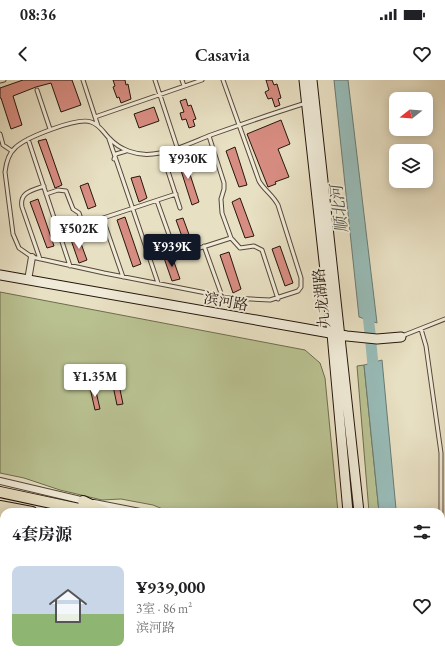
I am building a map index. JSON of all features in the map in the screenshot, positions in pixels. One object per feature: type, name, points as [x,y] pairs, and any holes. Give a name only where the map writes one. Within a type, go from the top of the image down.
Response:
[{"type":"main road","points":[[0,492],[74,508]]},
{"type":"main road","points":[[83,501],[98,508]]},
{"type":"main road","points":[[0,506],[10,508]]},
{"type":"street","name":"九龙湖路","points":[[304,80],[310,102],[336,334],[358,508]]},
{"type":"street","name":"九龙湖路","points":[[310,102],[312,80]]},
{"type":"street","points":[[28,280],[32,257]]},
{"type":"street","name":"滨河路","points":[[0,275],[336,334],[377,339],[401,337]]},
{"type":"street","name":"九龙湖路","points":[[336,334],[348,508]]},
{"type":"street","points":[[0,481],[119,508]]},
{"type":"lane","points":[[0,82],[4,80]]},
{"type":"lane","points":[[83,80],[95,117],[99,126],[108,138],[115,144],[128,151],[143,154],[162,153],[239,125],[310,102]]},
{"type":"lane","points":[[155,80],[178,147]]},
{"type":"lane","points":[[182,80],[184,86]]},
{"type":"lane","points":[[95,117],[202,80]]},
{"type":"lane","points":[[99,126],[86,121],[50,129],[28,139],[12,151],[6,164],[5,172],[12,234],[19,248],[32,257],[158,284],[222,296],[270,300],[278,299],[300,290],[302,284],[301,278],[278,205],[274,198],[264,189],[259,181],[223,80]]},
{"type":"lane","points":[[37,90],[50,129]]},
{"type":"lane","points":[[0,134],[3,145],[12,151]]},
{"type":"lane","points":[[209,136],[224,183],[221,205],[222,213],[231,238],[240,248],[254,246],[262,250],[278,299]]},
{"type":"lane","points":[[108,138],[158,284]]},
{"type":"lane","points":[[28,139],[70,266]]},
{"type":"lane","points":[[114,159],[116,154],[128,151]]},
{"type":"lane","points":[[162,153],[180,208]]},
{"type":"lane","points":[[0,174],[5,172]]},
{"type":"lane","points":[[40,259],[21,200],[28,192],[44,186]]},
{"type":"lane","points":[[46,194],[58,190],[66,191],[73,209],[79,213],[84,224],[176,194]]},
{"type":"lane","points":[[157,201],[173,246],[177,251],[184,253],[231,238]]},
{"type":"lane","points":[[102,219],[123,277]]},
{"type":"lane","points":[[204,246],[222,296]]},
{"type":"lane","name":"滨河路","points":[[401,337],[445,319]]},
{"type":"lane","points":[[421,329],[428,360],[440,453],[441,508]]},
{"type":"green space","points":[[0,292],[305,350],[320,363],[325,378],[338,508],[160,508],[153,505],[121,499],[102,500],[60,490],[24,478],[0,473]]},
{"type":"green space","points":[[364,365],[379,508],[369,508],[357,366]]},
{"type":"water","points":[[334,80],[348,80],[377,323],[359,317]]},
{"type":"water","points":[[382,360],[396,508],[379,508],[364,365]]},
{"type":"building","points":[[23,80],[72,80],[81,105],[61,112],[51,83],[36,87],[13,96],[22,125],[11,129],[0,98],[0,88]]},
{"type":"building","points":[[113,80],[125,80],[126,85],[128,84],[131,99],[121,103],[119,97],[117,98],[113,87],[115,86]]},
{"type":"building","points":[[266,80],[272,80],[274,85],[277,84],[281,98],[278,99],[280,105],[275,107],[272,98],[268,99],[265,92],[269,90]]},
{"type":"building","points":[[186,99],[188,106],[191,105],[196,119],[193,120],[195,126],[189,128],[186,119],[182,120],[180,113],[184,112],[180,101]]},
{"type":"building","points":[[154,107],[159,121],[139,128],[134,114]]},
{"type":"building","points":[[281,120],[290,144],[278,149],[289,177],[275,182],[276,184],[268,187],[247,134]]},
{"type":"building","points":[[46,139],[62,185],[55,188],[38,141]]},
{"type":"building","points":[[235,147],[247,185],[239,187],[226,151]]},
{"type":"building","points":[[184,156],[199,202],[192,205],[177,158]]},
{"type":"building","points":[[140,176],[147,198],[139,202],[131,178]]},
{"type":"building","points":[[88,183],[96,206],[88,209],[80,186]]},
{"type":"building","points":[[240,198],[254,236],[245,238],[232,202]]},
{"type":"building","points":[[38,199],[54,246],[47,248],[30,202]]},
{"type":"building","points":[[125,217],[141,264],[133,267],[117,220]]},
{"type":"building","points":[[183,218],[191,240],[184,242],[176,220]]},
{"type":"building","points":[[79,238],[87,260],[79,263],[71,240]]},
{"type":"building","points":[[280,246],[293,283],[285,286],[272,249]]},
{"type":"building","points":[[229,252],[241,289],[233,293],[220,255]]},
{"type":"building","points":[[172,256],[180,279],[172,281],[164,258]]},
{"type":"building","points":[[118,380],[123,404],[117,405],[112,381]]},
{"type":"building","points":[[95,387],[100,409],[95,410],[90,388]]},
{"type":"waterway","name":"顺北河","points":[[367,306],[370,333]]},
{"type":"waterway","name":"顺北河","points":[[371,344],[374,376]]}]
